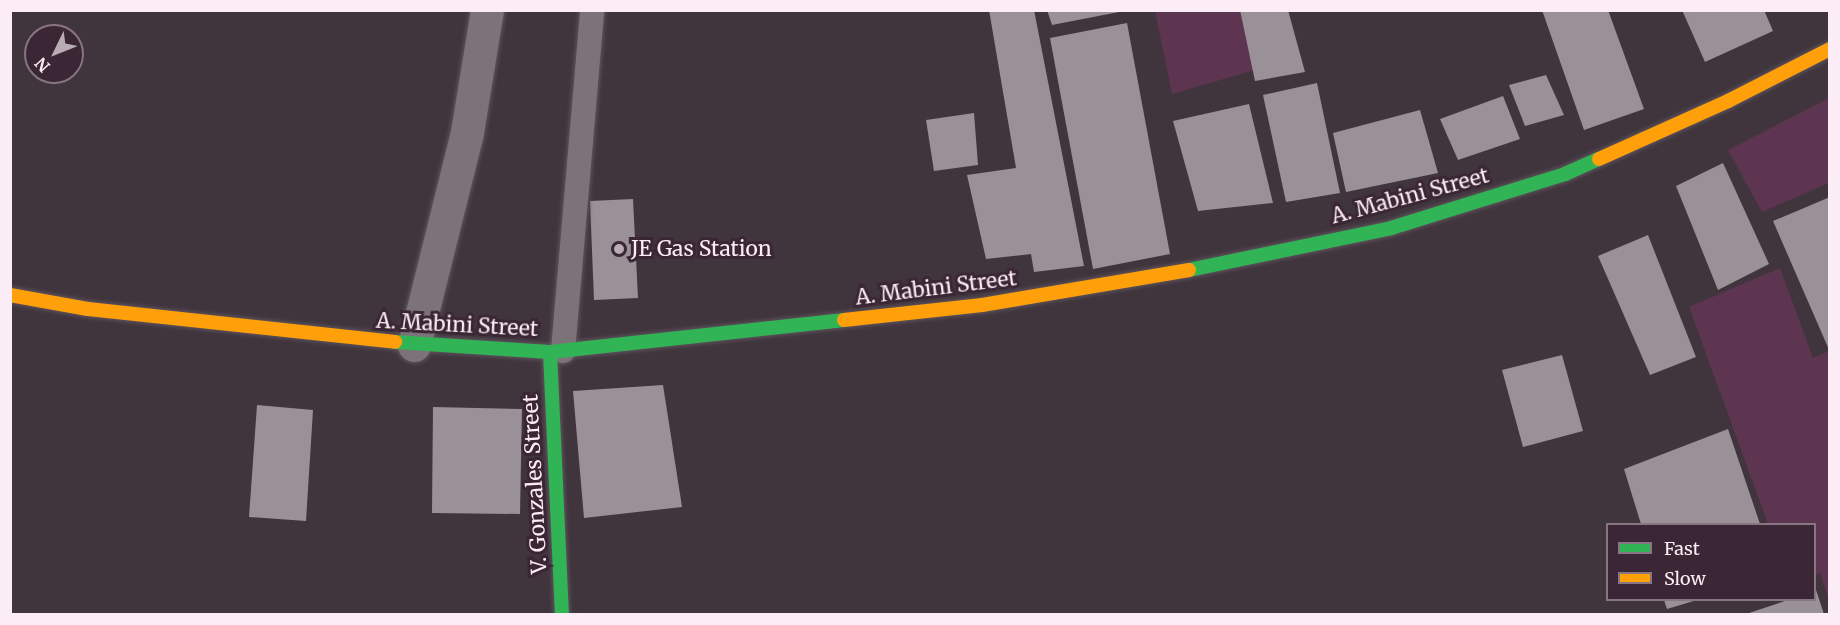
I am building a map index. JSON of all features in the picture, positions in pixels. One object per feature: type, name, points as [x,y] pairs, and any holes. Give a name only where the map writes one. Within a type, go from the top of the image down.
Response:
[{"type":"main road","name":"A. Mabini Street","points":[[10,295],[88,309],[414,345],[556,351],[982,305],[1188,270],[1391,228],[1564,174],[1728,102],[1830,50]]},
{"type":"main road","name":"V. Gonzales Street","points":[[556,351],[562,615]]},
{"type":"street","points":[[414,345],[467,132],[487,10]]},
{"type":"lane","points":[[556,351],[592,10]]},
{"type":"shaded area","points":[[1155,11],[1269,11],[1279,63],[1172,94]]},
{"type":"shaded area","points":[[1829,98],[1829,183],[1762,212],[1728,150]]},
{"type":"shaded area","points":[[1780,268],[1813,358],[1829,351],[1829,601],[1820,573],[1816,575],[1816,523],[1768,523],[1689,307]]},
{"type":"building","points":[[989,10],[1034,10],[1084,266],[1034,272],[1031,254],[986,259],[967,175],[1016,168]]},
{"type":"building","points":[[1047,10],[1118,10],[1119,12],[1052,25]]},
{"type":"building","points":[[1240,10],[1288,10],[1305,72],[1255,81]]},
{"type":"building","points":[[1542,10],[1608,10],[1644,109],[1584,130]]},
{"type":"building","points":[[1682,10],[1764,10],[1773,31],[1705,62]]},
{"type":"building","points":[[1127,23],[1170,254],[1093,269],[1050,38]]},
{"type":"building","points":[[1546,75],[1564,115],[1525,126],[1509,85]]},
{"type":"building","points":[[1317,83],[1340,193],[1286,202],[1263,95]]},
{"type":"building","points":[[1503,96],[1520,139],[1458,160],[1440,119]]},
{"type":"building","points":[[1249,104],[1273,203],[1198,211],[1173,121]]},
{"type":"building","points":[[1420,110],[1438,173],[1346,192],[1333,133]]},
{"type":"building","points":[[974,113],[978,165],[934,171],[926,120]]},
{"type":"building","points":[[1723,163],[1769,264],[1718,290],[1676,186]]},
{"type":"building","points":[[1830,197],[1830,352],[1773,221]]},
{"type":"building","points":[[633,199],[638,298],[594,300],[590,201]]},
{"type":"building","points":[[1648,235],[1696,357],[1650,375],[1598,256]]},
{"type":"building","points":[[1562,355],[1583,431],[1523,447],[1502,370]]},
{"type":"building","points":[[663,385],[682,507],[584,518],[573,391]]},
{"type":"building","points":[[257,405],[313,410],[306,521],[249,517]]},
{"type":"building","points":[[433,407],[522,409],[520,514],[432,513]]},
{"type":"building","points":[[1728,429],[1760,523],[1641,523],[1624,469]]},
{"type":"building","points":[[1816,590],[1824,614],[1746,614],[1785,601],[1816,601]]},
{"type":"building","points":[[1664,601],[1694,601],[1667,609]]},
{"type":"traffic: fast","points":[[1189,270],[1391,228],[1565,174],[1599,159]]},
{"type":"traffic: fast","points":[[395,342],[550,352],[844,320]]},
{"type":"traffic: fast","points":[[550,352],[562,614]]},
{"type":"traffic: slow","points":[[1599,159],[1728,101],[1830,49]]},
{"type":"traffic: slow","points":[[844,320],[982,305],[1189,270]]},
{"type":"traffic: slow","points":[[10,295],[88,309],[395,342]]},
{"type":"place","name":"JE Gas Station","points":[[619,249]]}]
